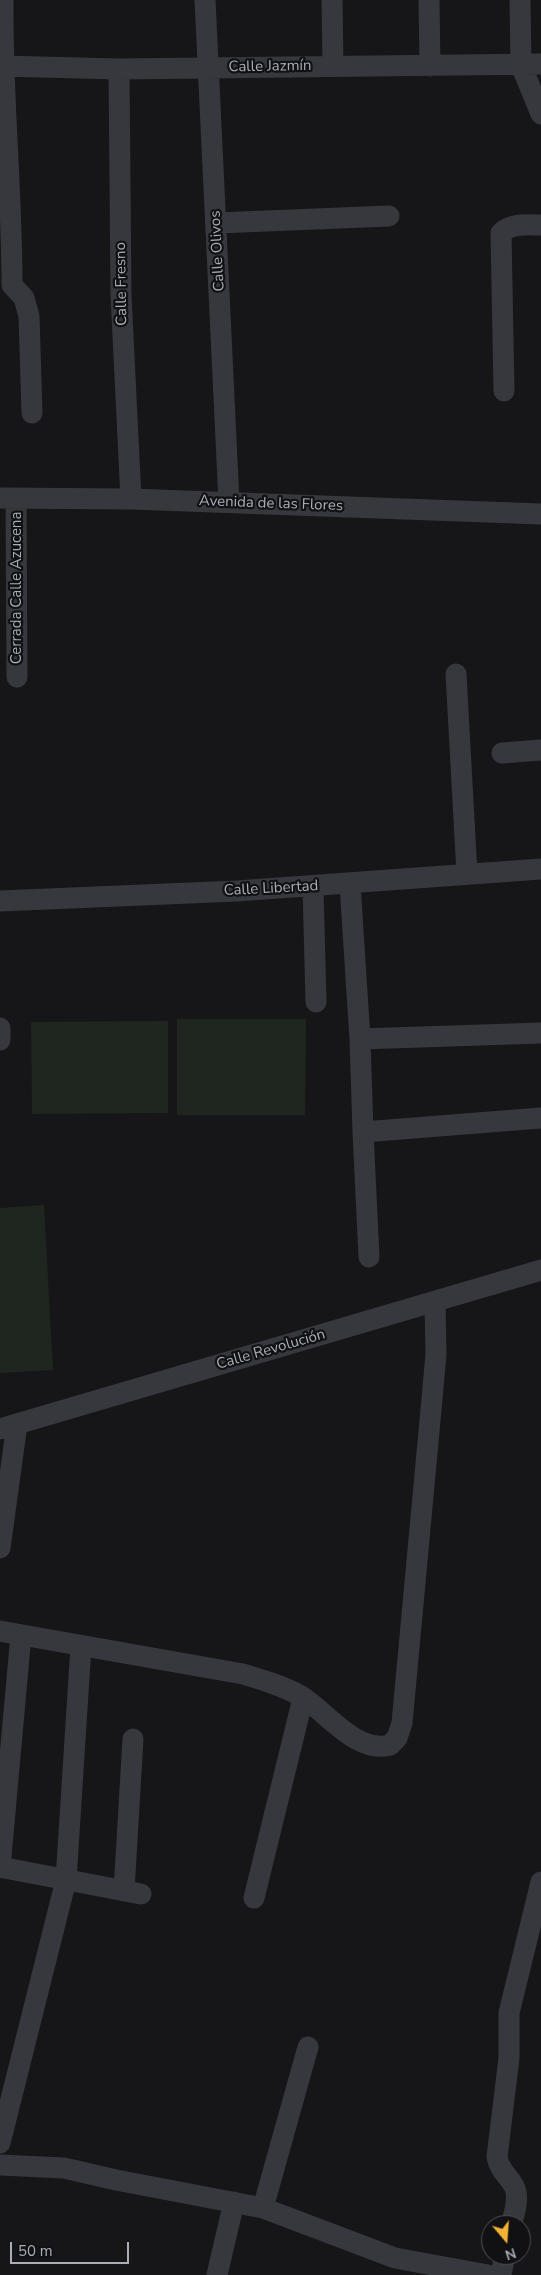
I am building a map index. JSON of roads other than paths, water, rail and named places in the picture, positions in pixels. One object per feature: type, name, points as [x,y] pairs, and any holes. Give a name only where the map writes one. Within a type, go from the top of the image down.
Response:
[{"type":"street","points":[[3,0],[1,66],[6,207],[6,285],[24,298],[29,316],[32,413]]},
{"type":"street","name":"Calle Olivos","points":[[205,0],[229,502]]},
{"type":"street","points":[[332,0],[333,66]]},
{"type":"street","points":[[429,0],[430,66]]},
{"type":"street","points":[[520,0],[541,114]]},
{"type":"street","name":"Calle Jazmín","points":[[1,66],[119,69],[531,65]]},
{"type":"street","name":"Calle Fresno","points":[[119,69],[121,295],[131,499]]},
{"type":"street","points":[[217,223],[389,216]]},
{"type":"street","points":[[504,391],[500,232],[506,228],[518,225],[541,225]]},
{"type":"street","name":"Avenida de las Flores","points":[[8,498],[131,499],[541,514]]},
{"type":"street","name":"Cerrada Calle Azucena","points":[[8,498],[17,677]]},
{"type":"street","points":[[456,674],[467,874]]},
{"type":"street","points":[[502,753],[541,750]]},
{"type":"street","name":"Calle Libertad","points":[[0,901],[350,884],[541,869]]},
{"type":"street","points":[[350,884],[360,1039],[362,1132],[369,1257]]},
{"type":"street","points":[[314,886],[316,1002]]},
{"type":"street","points":[[0,1028],[0,1040]]},
{"type":"street","points":[[360,1039],[541,1033]]},
{"type":"street","points":[[362,1132],[541,1118]]},
{"type":"street","name":"Calle Revolución","points":[[9,1427],[541,1270]]},
{"type":"street","points":[[0,1631],[243,1674],[267,1681],[303,1698],[360,1740],[383,1747],[390,1745],[398,1738],[402,1723],[436,1354],[435,1301]]},
{"type":"street","points":[[0,1548],[9,1427]]},
{"type":"street","points":[[21,1635],[0,1867],[132,1893],[133,1739]]},
{"type":"street","points":[[0,2144],[66,1880],[82,1646]]},
{"type":"street","points":[[254,1898],[303,1698]]},
{"type":"street","points":[[514,2215],[517,2201],[516,2191],[499,2167],[497,2157],[509,2058],[509,2013],[541,1882]]},
{"type":"street","points":[[263,2208],[308,2047]]},
{"type":"street","points":[[0,2165],[64,2168],[116,2180],[263,2208],[394,2258],[488,2275]]},
{"type":"street","points":[[217,2275],[234,2202]]}]
